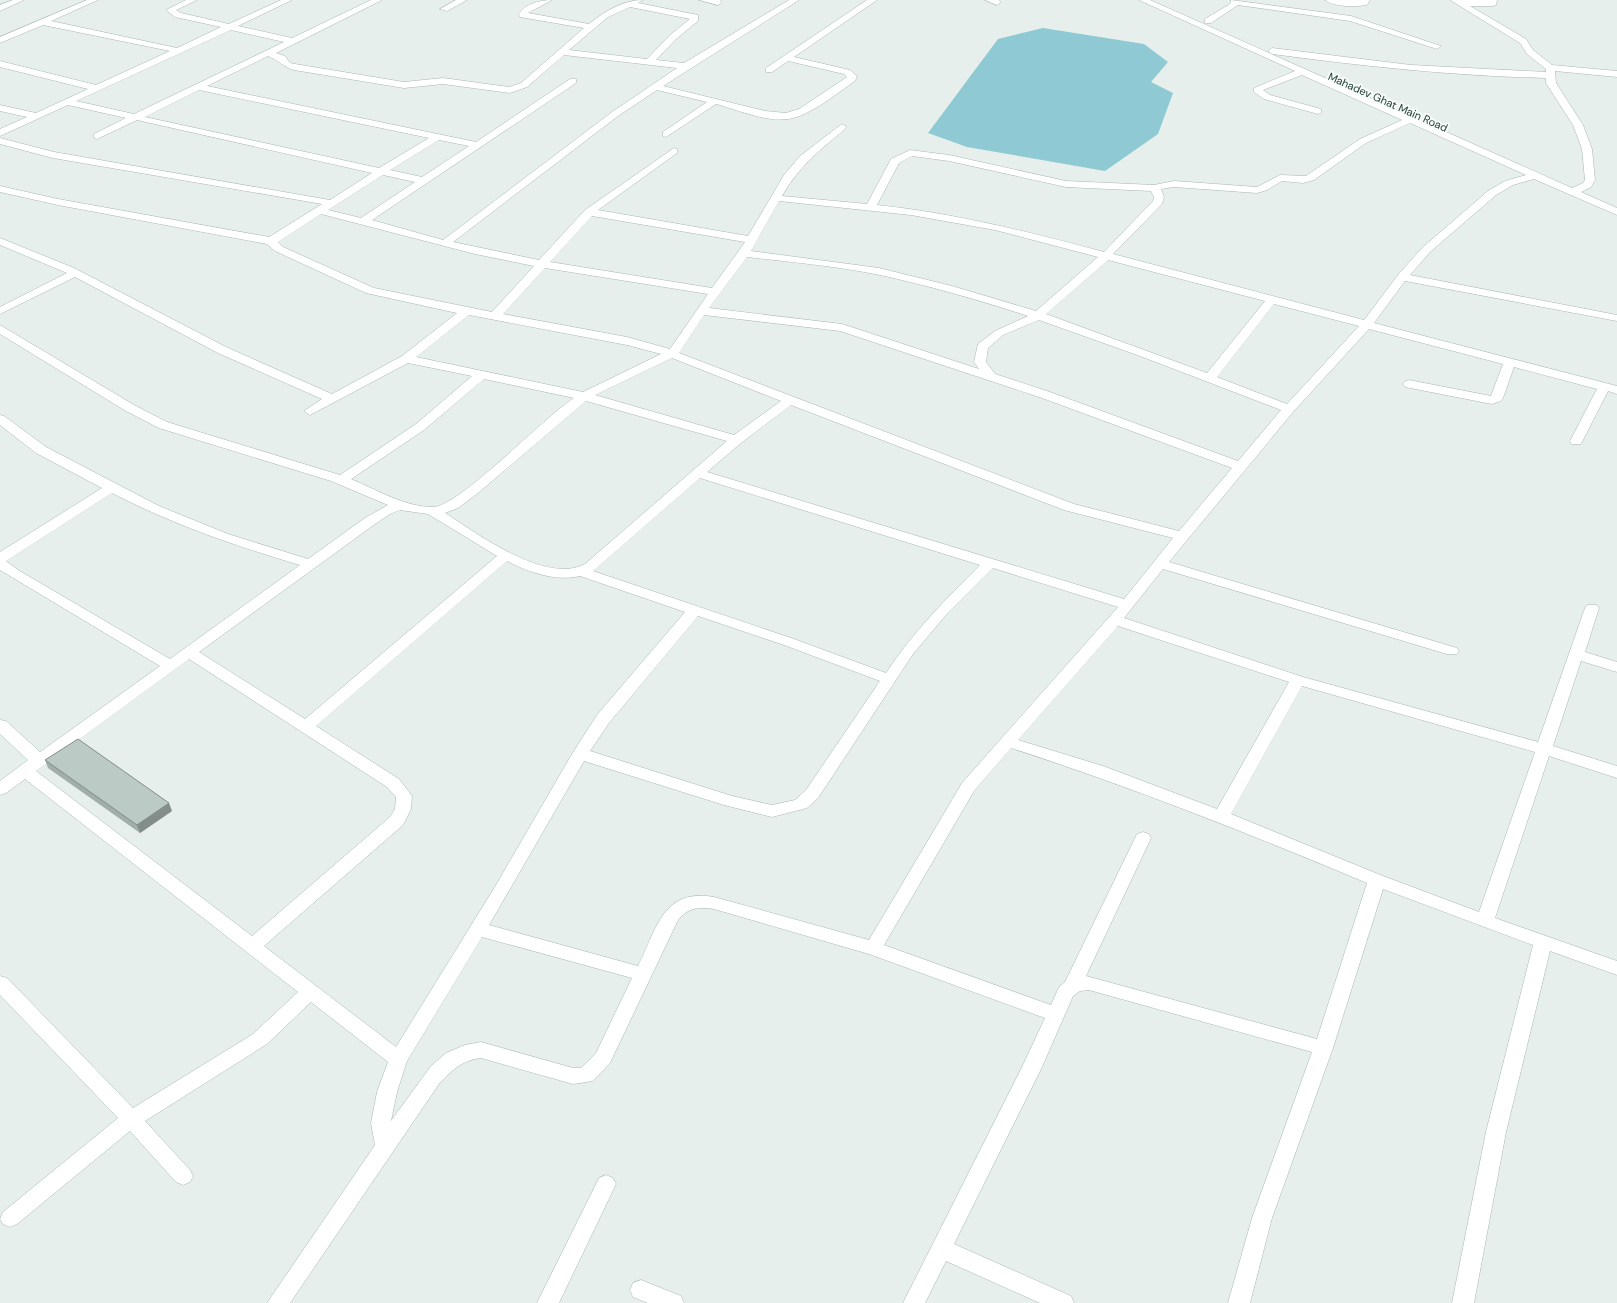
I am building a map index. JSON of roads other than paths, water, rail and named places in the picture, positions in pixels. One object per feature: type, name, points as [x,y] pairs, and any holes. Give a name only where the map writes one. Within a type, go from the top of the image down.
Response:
[{"type":"street","points":[[0,8],[20,0]]},
{"type":"street","points":[[0,40],[94,0]]},
{"type":"street","points":[[193,0],[170,10],[178,15],[292,41]]},
{"type":"street","points":[[0,133],[176,50],[288,0]]},
{"type":"street","points":[[97,136],[378,0]]},
{"type":"street","points":[[444,9],[463,0]]},
{"type":"street","points":[[548,0],[524,12],[523,15],[591,28]]},
{"type":"street","points":[[267,53],[282,58],[287,65],[294,67],[393,84],[414,85],[443,81],[510,90],[524,85],[606,15],[639,0]]},
{"type":"street","points":[[703,0],[718,2]]},
{"type":"street","points":[[445,243],[615,114],[658,87],[686,66],[795,0]]},
{"type":"street","points":[[769,70],[872,0]]},
{"type":"street","points":[[1143,0],[1536,175],[1577,190],[1617,212]]},
{"type":"street","name":"Mahadev Ghat Main Road","points":[[1159,0],[1577,190],[1617,204]]},
{"type":"street","points":[[1328,0],[1361,4],[1366,0]]},
{"type":"street","points":[[1457,1],[1493,3],[1493,0]]},
{"type":"street","points":[[1208,21],[1233,6],[1235,1],[1351,19],[1437,46]]},
{"type":"street","points":[[1457,1],[1523,41],[1530,52],[1550,72],[1553,88],[1578,126],[1587,148],[1590,180],[1587,185],[1577,190]]},
{"type":"street","points":[[628,4],[695,17],[695,19],[673,36],[649,62]]},
{"type":"street","points":[[42,22],[176,50]]},
{"type":"street","points":[[1272,51],[1365,64],[1474,73],[1550,72],[1577,69],[1617,74]]},
{"type":"street","points":[[562,52],[686,66]]},
{"type":"street","points":[[658,87],[765,114],[787,116],[802,111],[850,83],[852,79],[852,76],[847,72],[787,58]]},
{"type":"street","points":[[0,64],[97,88]]},
{"type":"street","points":[[0,76],[18,69]]},
{"type":"street","points":[[1304,72],[1257,90],[1267,97],[1318,111]]},
{"type":"street","points":[[365,220],[573,81]]},
{"type":"street","points":[[196,87],[477,145]]},
{"type":"street","points":[[666,134],[715,101]]},
{"type":"street","points":[[66,102],[424,180]]},
{"type":"street","points":[[0,108],[36,116]]},
{"type":"street","points":[[870,208],[895,162],[901,156],[910,153],[949,158],[1066,184],[1155,188],[1167,183],[1178,183],[1222,190],[1248,191],[1262,189],[1277,178],[1306,179],[1362,141],[1412,119]]},
{"type":"street","points":[[0,329],[130,408],[163,425],[341,480],[399,506],[432,511],[443,510],[473,490],[584,396],[673,354],[701,311],[744,253],[788,177],[800,162],[842,127]]},
{"type":"street","points":[[271,241],[320,211],[380,170],[438,136]]},
{"type":"street","points":[[0,141],[53,155],[332,203]]},
{"type":"street","points":[[495,316],[589,212],[674,151]]},
{"type":"street","points":[[873,948],[968,787],[1115,620],[1288,409],[1367,324],[1402,277],[1426,250],[1492,193],[1509,183],[1536,175]]},
{"type":"street","points":[[991,377],[980,362],[982,347],[999,333],[1037,316],[1105,257],[1158,202],[1159,197],[1155,188]]},
{"type":"street","points":[[0,189],[58,202],[271,241],[279,248],[370,291],[417,302],[627,341],[673,354],[974,472],[1069,507],[1182,536]]},
{"type":"street","points":[[776,198],[911,212],[966,221],[1024,234],[1105,257],[1617,390]]},
{"type":"street","points":[[320,211],[365,220],[445,243],[542,263],[715,292]]},
{"type":"street","points":[[589,212],[752,240]]},
{"type":"street","points":[[0,241],[75,273],[222,350],[332,399]]},
{"type":"street","points":[[744,253],[829,263],[900,276],[1037,316],[1117,343],[1288,409]]},
{"type":"street","points":[[0,311],[75,273]]},
{"type":"street","points":[[1402,277],[1617,318]]},
{"type":"street","points":[[1209,379],[1272,299]]},
{"type":"street","points":[[310,411],[406,359],[467,311]]},
{"type":"street","points":[[701,311],[813,322],[842,328],[1046,395],[1241,467]]},
{"type":"street","points":[[406,359],[584,396],[736,440]]},
{"type":"street","points":[[1410,384],[1492,400],[1497,398],[1510,361]]},
{"type":"street","points":[[341,480],[420,427],[482,375]]},
{"type":"street","points":[[1576,441],[1604,387]]},
{"type":"street","points":[[432,511],[506,555],[548,570],[568,574],[581,572],[590,567],[736,440],[790,400]]},
{"type":"street","points":[[0,419],[40,450],[189,525],[310,564]]},
{"type":"street","points":[[699,474],[1127,605]]},
{"type":"street","points":[[0,558],[112,487]]},
{"type":"street","points":[[0,789],[370,520],[385,511],[399,506]]},
{"type":"street","points":[[305,727],[506,555]]},
{"type":"street","points":[[0,563],[6,576],[170,664]]},
{"type":"street","points":[[580,754],[730,801],[772,811],[786,810],[801,804],[812,794],[888,679],[924,630],[990,563]]},
{"type":"street","points":[[1160,564],[1452,650]]},
{"type":"street","points":[[581,572],[789,642],[888,679]]},
{"type":"street","points":[[1485,921],[1592,608]]},
{"type":"street","points":[[385,1146],[381,1123],[387,1092],[398,1059],[478,929],[580,754],[603,719],[695,610]]},
{"type":"street","points":[[1115,620],[1298,680],[1545,749],[1617,772]]},
{"type":"street","points":[[189,652],[393,783],[404,796],[403,810],[396,821],[252,946]]},
{"type":"street","points":[[1576,654],[1617,667]]},
{"type":"street","points":[[1221,817],[1298,680]]},
{"type":"street","points":[[0,725],[32,766],[252,946],[398,1059]]},
{"type":"street","points":[[1008,742],[1097,770],[1221,817],[1377,880],[1617,968]]},
{"type":"street","points":[[914,1303],[1032,1068],[1066,992],[1072,986],[1143,838]]},
{"type":"street","points":[[1239,1303],[1262,1218],[1323,1048],[1377,880]]},
{"type":"street","points":[[278,1303],[432,1078],[452,1057],[465,1051],[481,1050],[573,1076],[586,1075],[603,1058],[671,917],[680,905],[690,901],[714,902],[873,948],[1056,1014]]},
{"type":"street","points":[[478,929],[643,974]]},
{"type":"street","points":[[1463,1303],[1496,1132],[1543,942]]},
{"type":"street","points":[[0,983],[183,1176]]},
{"type":"street","points":[[1072,986],[1089,983],[1323,1048]]},
{"type":"street","points":[[10,1218],[131,1119],[260,1039],[311,992]]},
{"type":"street","points":[[548,1303],[606,1184]]},
{"type":"street","points":[[942,1248],[1063,1303]]},
{"type":"street","points":[[641,1290],[673,1303]]},
{"type":"water","points":[[1043,28],[1144,44],[1168,62],[1151,82],[1173,93],[1158,134],[1105,171],[967,147],[928,133],[998,39]]}]
